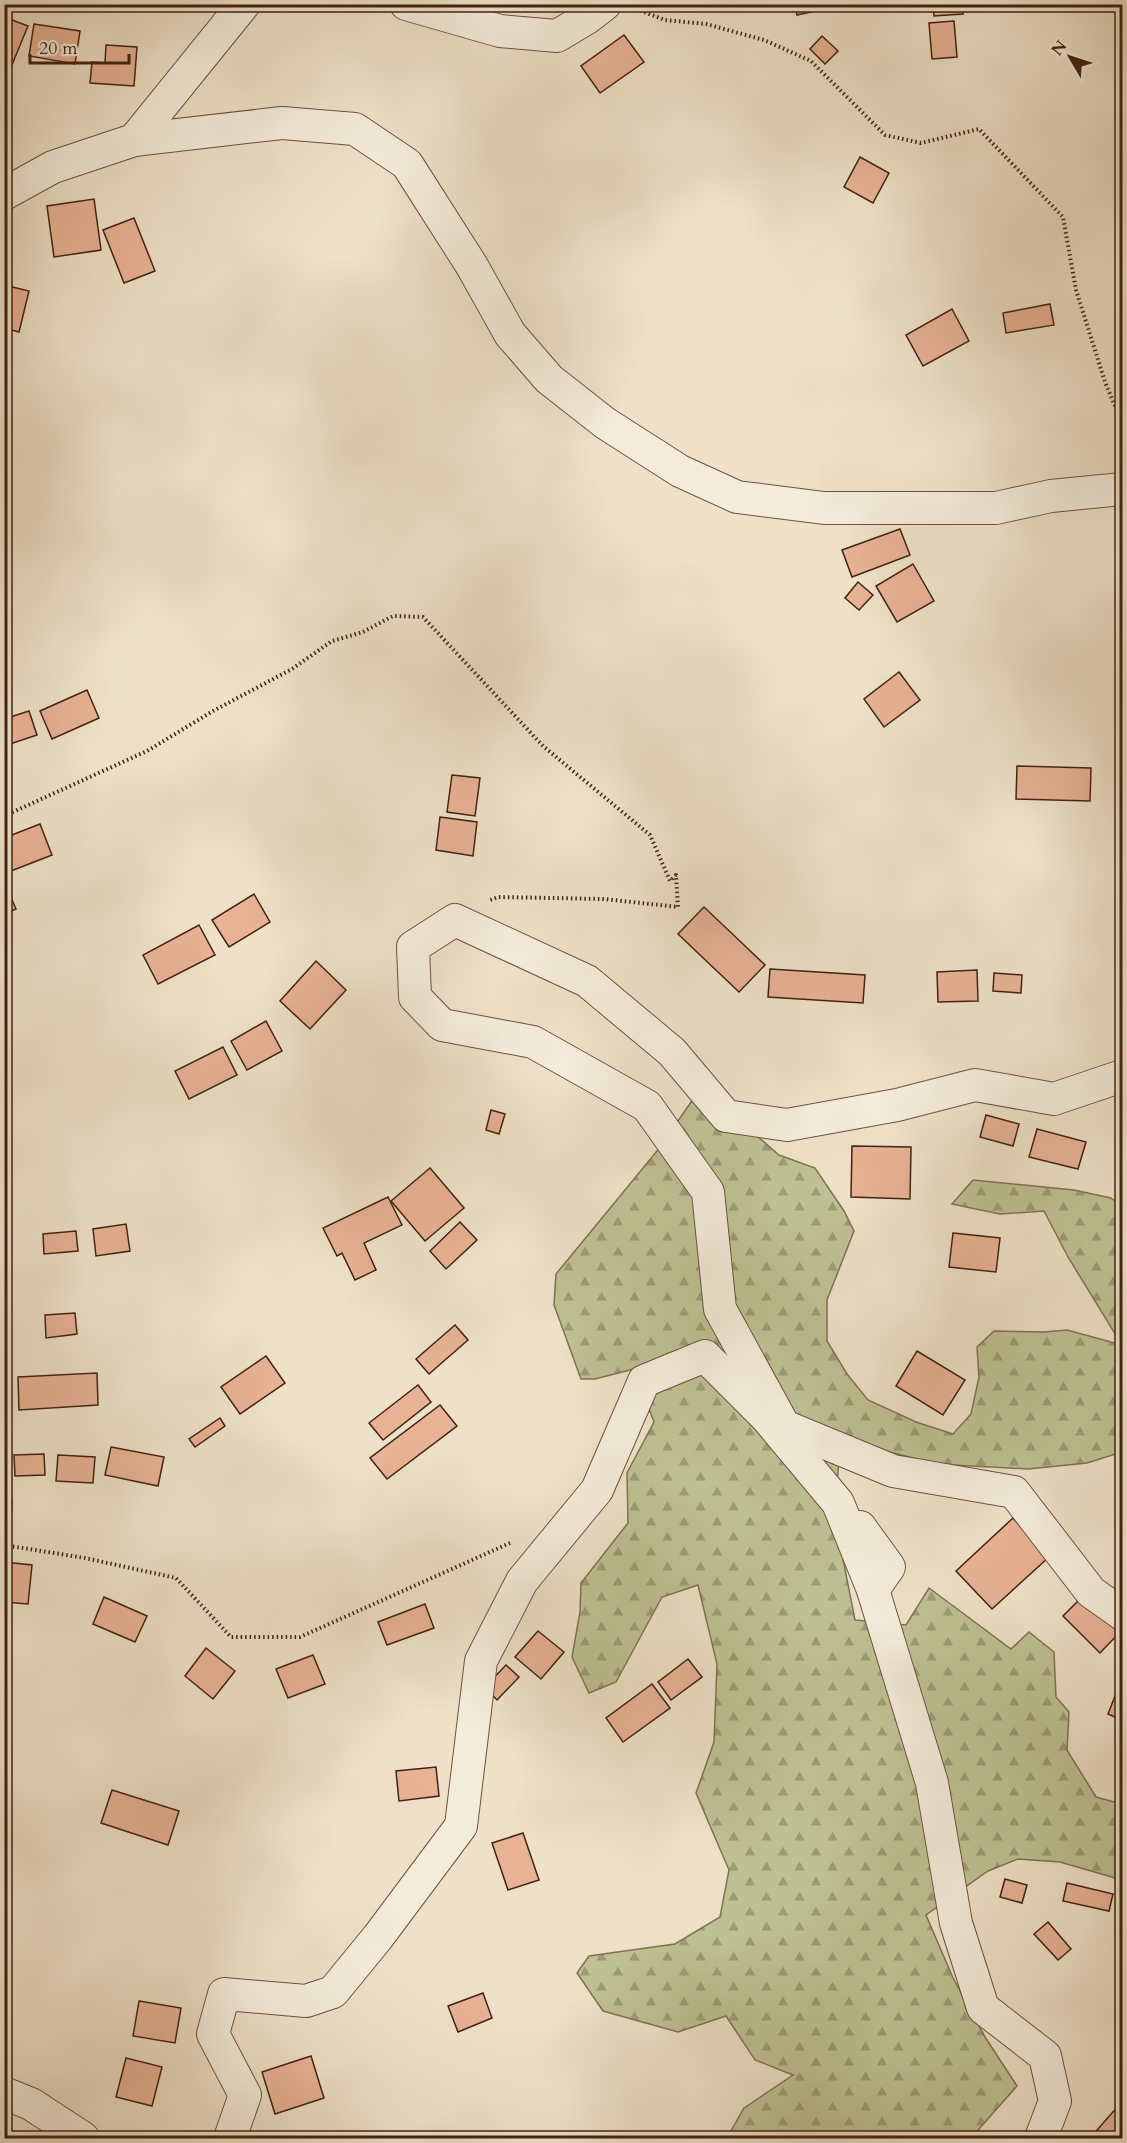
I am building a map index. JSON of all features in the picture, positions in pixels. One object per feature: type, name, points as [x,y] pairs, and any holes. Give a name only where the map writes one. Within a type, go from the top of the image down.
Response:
[{"type":"street","points":[[134,140],[244,4]]},
{"type":"street","points":[[406,4],[500,31],[557,36],[587,18],[620,6]]},
{"type":"street","points":[[4,194],[53,167],[134,140],[282,123],[356,129],[407,164],[472,266],[510,334],[549,379],[605,423],[680,471],[737,497],[824,508],[996,508],[1051,496],[1122,489]]},
{"type":"street","points":[[873,1590],[889,1567],[784,1426],[720,1309],[708,1192],[647,1106],[533,1042],[442,1025],[415,997],[413,947],[454,920],[587,981],[672,1052],[726,1116],[787,1125],[897,1105],[975,1085],[1054,1099],[1122,1076]]},
{"type":"street","points":[[230,2139],[244,2095],[213,2034],[224,1994],[306,2001],[333,1992],[378,1937],[461,1826],[481,1661],[522,1581],[597,1490],[644,1381],[705,1356],[767,1418],[838,1503],[873,1590],[932,1783],[956,1923],[983,2008],[1045,2056],[1055,2100],[1041,2139]]},
{"type":"street","points":[[784,1426],[893,1471],[1014,1492],[1091,1592],[1122,1614]]},
{"type":"street","points":[[4,2093],[31,2104],[84,2139]]},
{"type":"path","points":[[620,6],[665,20],[706,24],[764,40],[811,61],[885,135],[921,143],[979,129],[1063,217],[1076,290],[1105,382],[1122,423]]},
{"type":"path","points":[[4,816],[147,751],[213,711],[292,669],[332,641],[363,632],[393,616],[423,617],[543,746],[650,836],[670,881],[676,875],[678,907],[604,899],[498,897],[480,902],[472,914],[454,920]]},
{"type":"path","points":[[4,1545],[86,1558],[176,1578],[231,1637],[300,1637],[513,1542]]},
{"type":"green space","points":[[705,1082],[750,1130],[779,1155],[815,1168],[844,1211],[854,1231],[827,1300],[827,1341],[847,1374],[868,1400],[916,1422],[953,1434],[971,1414],[979,1377],[977,1347],[994,1331],[1067,1330],[1122,1345],[1122,1452],[1087,1463],[1028,1469],[935,1464],[841,1439],[837,1483],[840,1544],[855,1620],[906,1625],[929,1588],[1011,1649],[1029,1632],[1054,1652],[1056,1697],[1069,1712],[1067,1750],[1096,1797],[1122,1804],[1122,1880],[1060,1862],[1018,1859],[988,1871],[926,1915],[953,1978],[985,2037],[1017,2086],[971,2138],[727,2138],[744,2108],[793,2075],[755,2060],[726,2016],[678,2032],[603,2011],[577,1973],[589,1956],[675,1944],[720,1917],[729,1870],[696,1793],[714,1742],[717,1664],[698,1585],[662,1597],[616,1682],[589,1693],[572,1657],[580,1612],[581,1583],[628,1523],[627,1473],[654,1422],[634,1369],[595,1379],[581,1379],[554,1305],[556,1274],[657,1151]]},
{"type":"green space","points":[[973,1180],[1074,1190],[1111,1198],[1122,1207],[1122,1345],[1068,1257],[1044,1211],[1000,1214],[952,1204]]},
{"type":"building","points":[[795,4],[819,4],[820,10],[797,15]]},
{"type":"building","points":[[933,4],[962,4],[963,14],[934,16]]},
{"type":"building","points":[[4,17],[28,26],[9,72],[4,70]]},
{"type":"building","points":[[954,21],[957,57],[932,59],[929,23]]},
{"type":"building","points":[[34,24],[80,31],[75,64],[29,56]]},
{"type":"building","points":[[624,35],[644,62],[600,93],[581,66]]},
{"type":"building","points":[[822,36],[838,51],[825,64],[810,49]]},
{"type":"building","points":[[106,45],[137,47],[134,86],[90,83],[92,62],[105,63]]},
{"type":"building","points":[[860,157],[889,173],[873,203],[844,187]]},
{"type":"building","points":[[94,199],[101,250],[54,257],[47,206]]},
{"type":"building","points":[[134,218],[155,271],[124,283],[103,230]]},
{"type":"building","points":[[4,285],[29,291],[19,332],[4,328]]},
{"type":"building","points":[[1050,304],[1054,325],[1006,333],[1003,313]]},
{"type":"building","points":[[952,309],[969,341],[923,366],[906,335]]},
{"type":"building","points":[[900,529],[910,555],[852,577],[842,550]]},
{"type":"building","points":[[913,564],[934,601],[897,622],[876,586]]},
{"type":"building","points":[[858,582],[873,595],[859,610],[845,598]]},
{"type":"building","points":[[899,672],[920,700],[884,727],[864,699]]},
{"type":"building","points":[[87,690],[99,718],[52,739],[40,711]]},
{"type":"building","points":[[29,711],[37,735],[4,746],[4,719]]},
{"type":"building","points":[[1017,766],[1091,768],[1090,801],[1016,799]]},
{"type":"building","points":[[452,775],[480,778],[475,816],[447,812]]},
{"type":"building","points":[[440,817],[477,822],[473,856],[436,850]]},
{"type":"building","points":[[40,824],[52,855],[11,871],[4,855],[4,838]]},
{"type":"building","points":[[4,881],[16,909],[4,914]]},
{"type":"building","points":[[254,894],[270,922],[229,947],[212,920]]},
{"type":"building","points":[[704,907],[765,965],[739,992],[678,934]]},
{"type":"building","points":[[199,925],[215,955],[158,984],[143,955]]},
{"type":"building","points":[[316,961],[346,990],[310,1029],[280,1001]]},
{"type":"building","points":[[770,969],[865,975],[863,1003],[768,997]]},
{"type":"building","points":[[977,970],[978,1001],[938,1002],[937,972]]},
{"type":"building","points":[[994,973],[1022,975],[1021,993],[993,991]]},
{"type":"building","points":[[266,1021],[282,1051],[247,1070],[231,1041]]},
{"type":"building","points":[[223,1047],[237,1075],[189,1099],[175,1071]]},
{"type":"building","points":[[491,1110],[505,1114],[499,1134],[486,1130]]},
{"type":"building","points":[[986,1115],[1019,1124],[1013,1146],[980,1137]]},
{"type":"building","points":[[1037,1129],[1086,1142],[1078,1169],[1029,1157]]},
{"type":"building","points":[[852,1146],[911,1147],[910,1199],[851,1197]]},
{"type":"building","points":[[430,1168],[464,1208],[425,1241],[391,1201]]},
{"type":"building","points":[[388,1197],[402,1225],[364,1243],[376,1270],[355,1280],[342,1253],[337,1256],[323,1228]]},
{"type":"building","points":[[460,1222],[477,1240],[446,1269],[430,1251]]},
{"type":"building","points":[[126,1224],[130,1251],[96,1256],[93,1229]]},
{"type":"building","points":[[76,1231],[78,1251],[44,1254],[43,1234]]},
{"type":"building","points":[[953,1233],[1000,1238],[996,1272],[949,1267]]},
{"type":"building","points":[[75,1313],[77,1334],[46,1338],[45,1315]]},
{"type":"building","points":[[455,1325],[468,1340],[429,1374],[416,1359]]},
{"type":"building","points":[[917,1351],[965,1380],[943,1415],[896,1386]]},
{"type":"building","points":[[266,1356],[285,1383],[240,1414],[221,1387]]},
{"type":"building","points":[[97,1373],[98,1405],[19,1410],[18,1377]]},
{"type":"building","points":[[418,1385],[431,1402],[383,1440],[369,1423]]},
{"type":"building","points":[[440,1405],[457,1426],[387,1479],[370,1458]]},
{"type":"building","points":[[220,1418],[225,1426],[195,1447],[189,1439]]},
{"type":"building","points":[[111,1447],[164,1457],[158,1486],[105,1475]]},
{"type":"building","points":[[44,1454],[45,1475],[15,1476],[14,1455]]},
{"type":"building","points":[[58,1455],[95,1457],[93,1483],[56,1481]]},
{"type":"building","points":[[4,1499],[12,1500],[11,1522],[4,1521]]},
{"type":"building","points":[[1013,1518],[1049,1557],[992,1609],[956,1571]]},
{"type":"building","points":[[4,1562],[32,1565],[28,1604],[4,1602]]},
{"type":"building","points":[[1086,1593],[1122,1630],[1100,1653],[1063,1616]]},
{"type":"building","points":[[104,1597],[147,1616],[135,1642],[93,1624]]},
{"type":"building","points":[[425,1604],[434,1628],[387,1645],[378,1622]]},
{"type":"building","points":[[538,1631],[564,1652],[541,1679],[515,1657]]},
{"type":"building","points":[[206,1648],[235,1671],[213,1699],[185,1676]]},
{"type":"building","points":[[313,1655],[325,1684],[288,1698],[276,1669]]},
{"type":"building","points":[[688,1659],[702,1677],[671,1700],[658,1682]]},
{"type":"building","points":[[506,1665],[519,1677],[497,1700],[485,1687]]},
{"type":"building","points":[[1122,1678],[1122,1720],[1108,1714]]},
{"type":"building","points":[[652,1684],[670,1708],[623,1742],[606,1718]]},
{"type":"building","points":[[436,1767],[439,1796],[399,1801],[396,1771]]},
{"type":"building","points":[[112,1790],[179,1811],[168,1845],[101,1823]]},
{"type":"building","points":[[523,1833],[539,1880],[508,1890],[492,1843]]},
{"type":"building","points":[[1005,1879],[1027,1885],[1022,1903],[1000,1897]]},
{"type":"building","points":[[1067,1883],[1113,1894],[1109,1911],[1063,1901]]},
{"type":"building","points":[[1048,1922],[1071,1949],[1058,1960],[1034,1934]]},
{"type":"building","points":[[483,1993],[492,2018],[458,2032],[448,2006]]},
{"type":"building","points":[[139,2001],[181,2008],[175,2043],[133,2036]]},
{"type":"building","points":[[311,2056],[324,2098],[275,2114],[262,2072]]},
{"type":"building","points":[[126,2058],[162,2067],[152,2106],[116,2097]]},
{"type":"building","points":[[1119,2105],[1122,2108],[1122,2136],[1120,2138],[1090,2138]]}]
